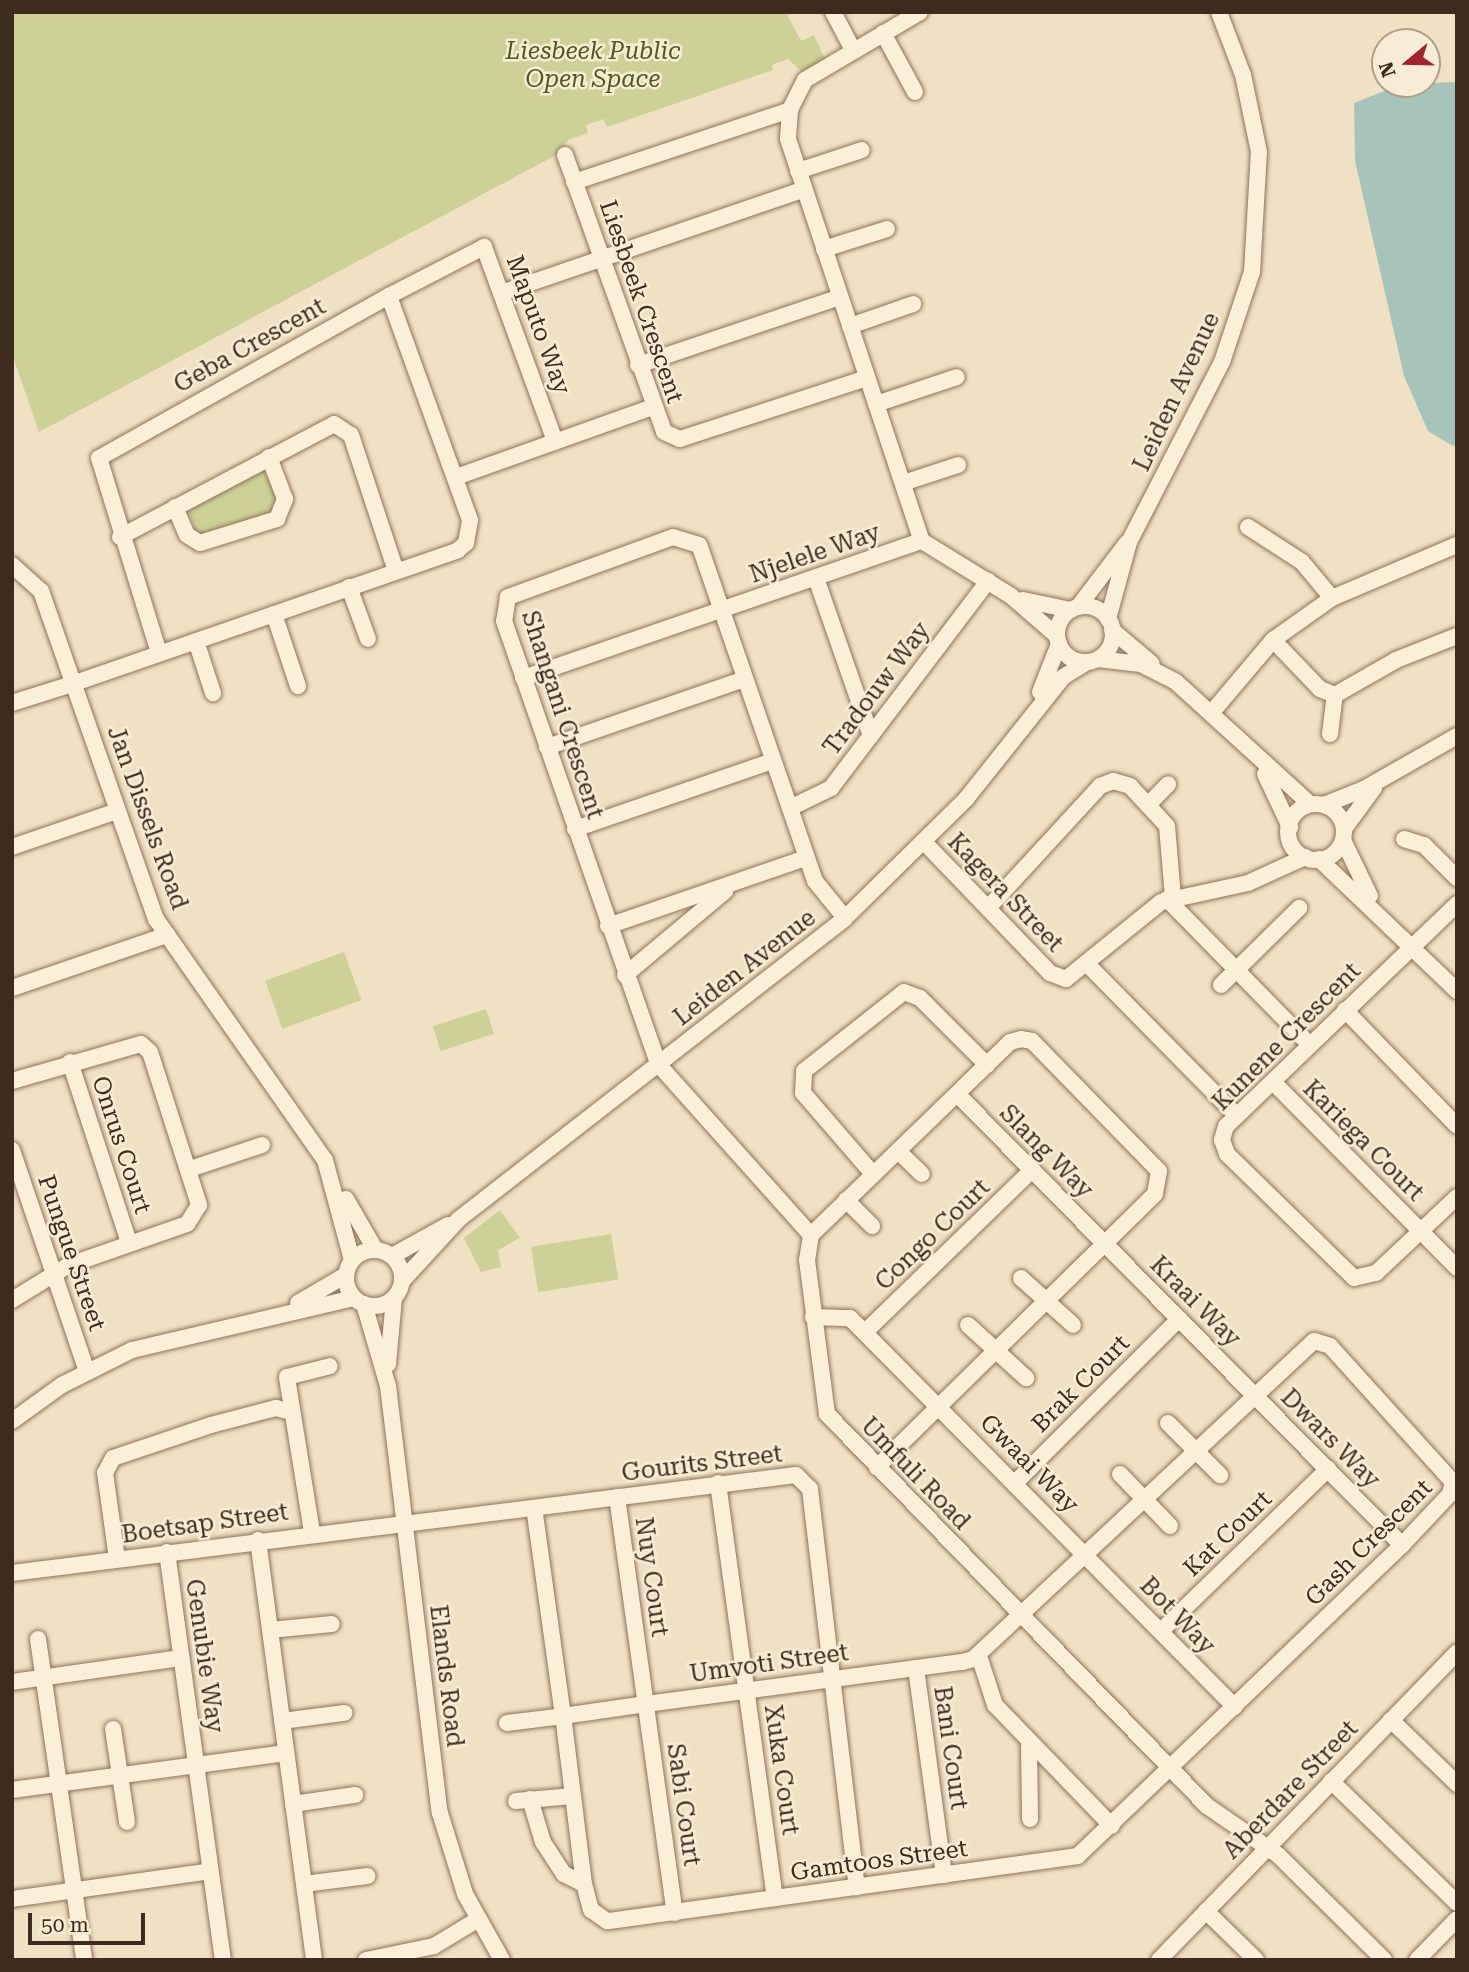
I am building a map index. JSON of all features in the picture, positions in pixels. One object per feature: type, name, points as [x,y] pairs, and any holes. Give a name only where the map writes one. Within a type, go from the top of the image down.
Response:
[{"type":"street","points":[[832,12],[853,50]]},
{"type":"street","points":[[920,12],[805,80],[790,110],[788,138],[922,541],[1011,596],[1058,640],[1070,658],[1093,661],[1122,659],[1167,677]]},
{"type":"street","name":"Leiden Avenue","points":[[1074,608],[1129,542],[1222,362],[1252,272],[1259,152],[1243,75],[1219,12]]},
{"type":"street","points":[[883,33],[915,92]]},
{"type":"street","name":"Liesbeek Crescent","points":[[574,182],[790,110]]},
{"type":"street","points":[[798,171],[862,150]]},
{"type":"street","name":"Liesbeek Crescent","points":[[565,155],[664,432],[680,439],[867,378]]},
{"type":"street","points":[[504,292],[804,190]]},
{"type":"street","points":[[824,249],[887,229]]},
{"type":"street","name":"Maputo Way","points":[[389,296],[481,247],[504,292],[555,441]]},
{"type":"street","points":[[12,703],[458,550],[470,529],[456,477],[389,296]]},
{"type":"street","name":"Geba Crescent","points":[[159,653],[98,472],[103,452],[389,296]]},
{"type":"street","points":[[638,365],[840,297]]},
{"type":"street","points":[[850,326],[913,304]]},
{"type":"street","points":[[876,404],[957,377]]},
{"type":"street","points":[[456,477],[653,407]]},
{"type":"street","points":[[120,537],[330,425],[348,430],[396,571]]},
{"type":"street","points":[[175,507],[187,536],[200,544],[277,519],[285,499],[269,457]]},
{"type":"street","points":[[903,482],[958,465]]},
{"type":"street","points":[[1248,527],[1302,562],[1332,598]]},
{"type":"street","name":"Shangani Crescent","points":[[658,1064],[523,678],[503,607],[516,591],[681,536],[702,551],[806,858],[823,895],[845,918]]},
{"type":"street","name":"Njelele Way","points":[[523,678],[922,541]]},
{"type":"street","name":"Leiden Avenue","points":[[1110,625],[1129,542]]},
{"type":"street","points":[[1213,711],[1273,640],[1332,598],[1457,545]]},
{"type":"street","name":"Jan Dissels Road","points":[[12,565],[41,591],[75,683],[147,901],[167,935],[335,1182],[375,1249]]},
{"type":"street","points":[[816,578],[871,736]]},
{"type":"street","name":"Tradouw Way","points":[[790,808],[831,788],[988,581]]},
{"type":"street","points":[[349,587],[368,639]]},
{"type":"street","points":[[1011,596],[1074,608],[1095,608],[1167,677],[1213,711],[1252,754],[1317,804],[1344,834],[1376,907]]},
{"type":"street","points":[[1058,640],[1074,608]]},
{"type":"street","points":[[274,614],[298,686]]},
{"type":"street","points":[[1093,661],[1110,647],[1110,625]]},
{"type":"street","points":[[1335,695],[1396,660],[1457,636]]},
{"type":"street","points":[[196,640],[214,693]]},
{"type":"street","name":"Leiden Avenue","points":[[1026,719],[1053,669],[1058,640]]},
{"type":"street","points":[[1273,640],[1320,689],[1335,695]]},
{"type":"street","name":"Leiden Avenue","points":[[392,1256],[459,1219],[845,918],[924,842],[1063,677],[1093,661]]},
{"type":"street","points":[[547,747],[746,679]]},
{"type":"street","points":[[1330,734],[1335,695]]},
{"type":"street","points":[[1271,871],[1298,810],[1388,774],[1457,736]]},
{"type":"street","points":[[1252,754],[1288,812],[1289,833],[1312,858],[1376,907],[1457,991]]},
{"type":"street","points":[[575,829],[774,761]]},
{"type":"street","name":"Kagera Street","points":[[924,842],[1055,976],[1072,978],[1144,911],[1170,898],[1248,883],[1271,871],[1312,858],[1344,834],[1388,774]]},
{"type":"street","points":[[988,908],[1100,786],[1125,783],[1148,805],[1170,833],[1170,898],[1236,971],[1310,1045]]},
{"type":"street","points":[[1148,805],[1168,784]]},
{"type":"street","points":[[14,842],[117,811]]},
{"type":"street","points":[[1404,839],[1424,845],[1457,878]]},
{"type":"street","points":[[608,926],[806,858]]},
{"type":"street","points":[[625,975],[732,885]]},
{"type":"street","name":"Kunene Crescent","points":[[1457,904],[1237,1116],[1222,1135],[1227,1154],[1345,1273],[1369,1277],[1457,1197]]},
{"type":"street","points":[[1221,985],[1299,908]]},
{"type":"street","points":[[12,988],[167,935]]},
{"type":"street","points":[[1088,965],[1237,1116]]},
{"type":"street","points":[[873,1174],[803,1093],[804,1071],[904,992],[920,998],[987,1065]]},
{"type":"street","points":[[1345,1010],[1457,1126]]},
{"type":"street","points":[[658,1064],[811,1235],[1010,1042],[1032,1041],[1156,1167],[1157,1191],[877,1467]]},
{"type":"street","points":[[12,1081],[127,1043],[147,1048],[190,1169],[196,1217],[54,1273],[12,1300]]},
{"type":"street","name":"Onrus Court","points":[[70,1062],[130,1243]]},
{"type":"street","name":"Kariega Court","points":[[1273,1082],[1457,1268]]},
{"type":"street","name":"Slang Way","points":[[957,1094],[1103,1242]]},
{"type":"street","points":[[190,1169],[262,1145]]},
{"type":"street","name":"Pungue Street","points":[[12,1150],[18,1187],[54,1273],[87,1371]]},
{"type":"street","points":[[898,1151],[922,1174]]},
{"type":"street","name":"Congo Court","points":[[865,1332],[1032,1170]]},
{"type":"street","name":"Jan Dissels Road","points":[[335,1182],[349,1267]]},
{"type":"street","points":[[846,1200],[872,1226]]},
{"type":"street","name":"Leiden Avenue","points":[[402,1281],[459,1219]]},
{"type":"street","name":"Umfuli Road","points":[[811,1235],[814,1317],[827,1414],[1207,1806],[1267,1848],[1384,1960]]},
{"type":"street","name":"Kraai Way","points":[[1103,1242],[1254,1394]]},
{"type":"street","points":[[12,1422],[87,1371],[156,1342],[266,1315],[394,1298],[402,1281],[392,1256],[375,1249],[266,1315]]},
{"type":"street","points":[[349,1267],[359,1301]]},
{"type":"street","points":[[1021,1278],[1073,1325]]},
{"type":"street","name":"Elands Road","points":[[394,1298],[388,1386],[440,1813],[477,1920],[502,1960]]},
{"type":"street","name":"Elands Road","points":[[359,1301],[388,1386]]},
{"type":"street","name":"Gwaai Way","points":[[814,1317],[845,1315],[865,1332],[1087,1556]]},
{"type":"street","name":"Brak Court","points":[[1016,1482],[1179,1319]]},
{"type":"street","points":[[968,1325],[1026,1378]]},
{"type":"street","name":"Gash Crescent","points":[[1023,1618],[1144,1498],[1308,1343],[1330,1346],[1451,1475],[1450,1494],[1402,1545],[1171,1770]]},
{"type":"street","points":[[312,1532],[299,1427],[291,1412],[287,1375],[330,1366]]},
{"type":"street","name":"Dwars Way","points":[[1254,1394],[1402,1545]]},
{"type":"street","points":[[117,1559],[106,1473],[113,1458],[276,1408],[291,1412]]},
{"type":"street","points":[[1168,1423],[1220,1475]]},
{"type":"street","name":"Kat Court","points":[[1161,1631],[1328,1469]]},
{"type":"street","name":"Gourits Street","points":[[404,1522],[534,1508],[790,1473],[808,1485],[858,1887]]},
{"type":"street","points":[[1120,1474],[1170,1527]]},
{"type":"street","name":"Xuka Court","points":[[718,1483],[775,1898]]},
{"type":"street","name":"Nuy Court","points":[[617,1497],[646,1704]]},
{"type":"street","name":"Gamtoos Street","points":[[534,1508],[564,1716],[584,1884],[591,1910],[600,1919],[675,1913],[1078,1856],[1171,1770]]},
{"type":"street","name":"Boetsap Street","points":[[12,1573],[404,1522]]},
{"type":"street","points":[[258,1540],[314,1960]]},
{"type":"street","name":"Genubie Way","points":[[167,1552],[223,1960]]},
{"type":"street","name":"Bot Way","points":[[1087,1556],[1235,1707]]},
{"type":"street","points":[[1023,1618],[979,1656],[995,1705],[1029,1745],[1112,1826]]},
{"type":"street","points":[[270,1630],[332,1624]]},
{"type":"street","points":[[38,1639],[84,1960]]},
{"type":"street","name":"Aberdare Street","points":[[1159,1960],[1457,1652]]},
{"type":"street","name":"Umvoti Street","points":[[507,1723],[916,1668],[979,1656]]},
{"type":"street","points":[[12,1682],[181,1658]]},
{"type":"street","name":"Bani Court","points":[[916,1668],[944,1875]]},
{"type":"street","name":"Sabi Court","points":[[646,1704],[675,1913]]},
{"type":"street","points":[[282,1721],[344,1713]]},
{"type":"street","points":[[1391,1720],[1455,1778]]},
{"type":"street","points":[[113,1729],[127,1822]]},
{"type":"street","points":[[1029,1745],[1030,1819]]},
{"type":"street","points":[[12,1790],[286,1753]]},
{"type":"street","points":[[1331,1782],[1457,1903]]},
{"type":"street","points":[[293,1804],[355,1795]]},
{"type":"street","points":[[573,1796],[523,1800],[542,1842],[564,1874],[584,1884]]},
{"type":"street","points":[[12,1899],[211,1871]]},
{"type":"street","points":[[304,1884],[367,1876]]},
{"type":"street","points":[[1206,1911],[1256,1960]]},
{"type":"street","points":[[1417,1960],[1457,1919]]},
{"type":"street","points":[[366,1960],[435,1946],[477,1920]]},
{"type":"green space","name":"Liesbeek Public Open Space","points":[[12,12],[786,12],[801,41],[814,35],[825,59],[802,72],[788,59],[772,65],[773,70],[607,127],[604,119],[586,125],[588,133],[568,140],[556,155],[39,432],[12,354]]},
{"type":"green space","points":[[263,470],[281,500],[278,512],[198,538],[188,508]]},
{"type":"green space","points":[[344,952],[361,1000],[283,1029],[265,981]]},
{"type":"green space","points":[[486,1009],[494,1034],[441,1051],[433,1026]]},
{"type":"green space","points":[[500,1210],[520,1238],[498,1250],[501,1267],[481,1272],[464,1238]]},
{"type":"green space","points":[[611,1234],[618,1279],[538,1292],[531,1247]]},
{"type":"water","points":[[1457,82],[1457,445],[1453,446],[1428,431],[1404,376],[1355,161],[1354,103],[1371,96],[1441,98],[1441,83]]}]
